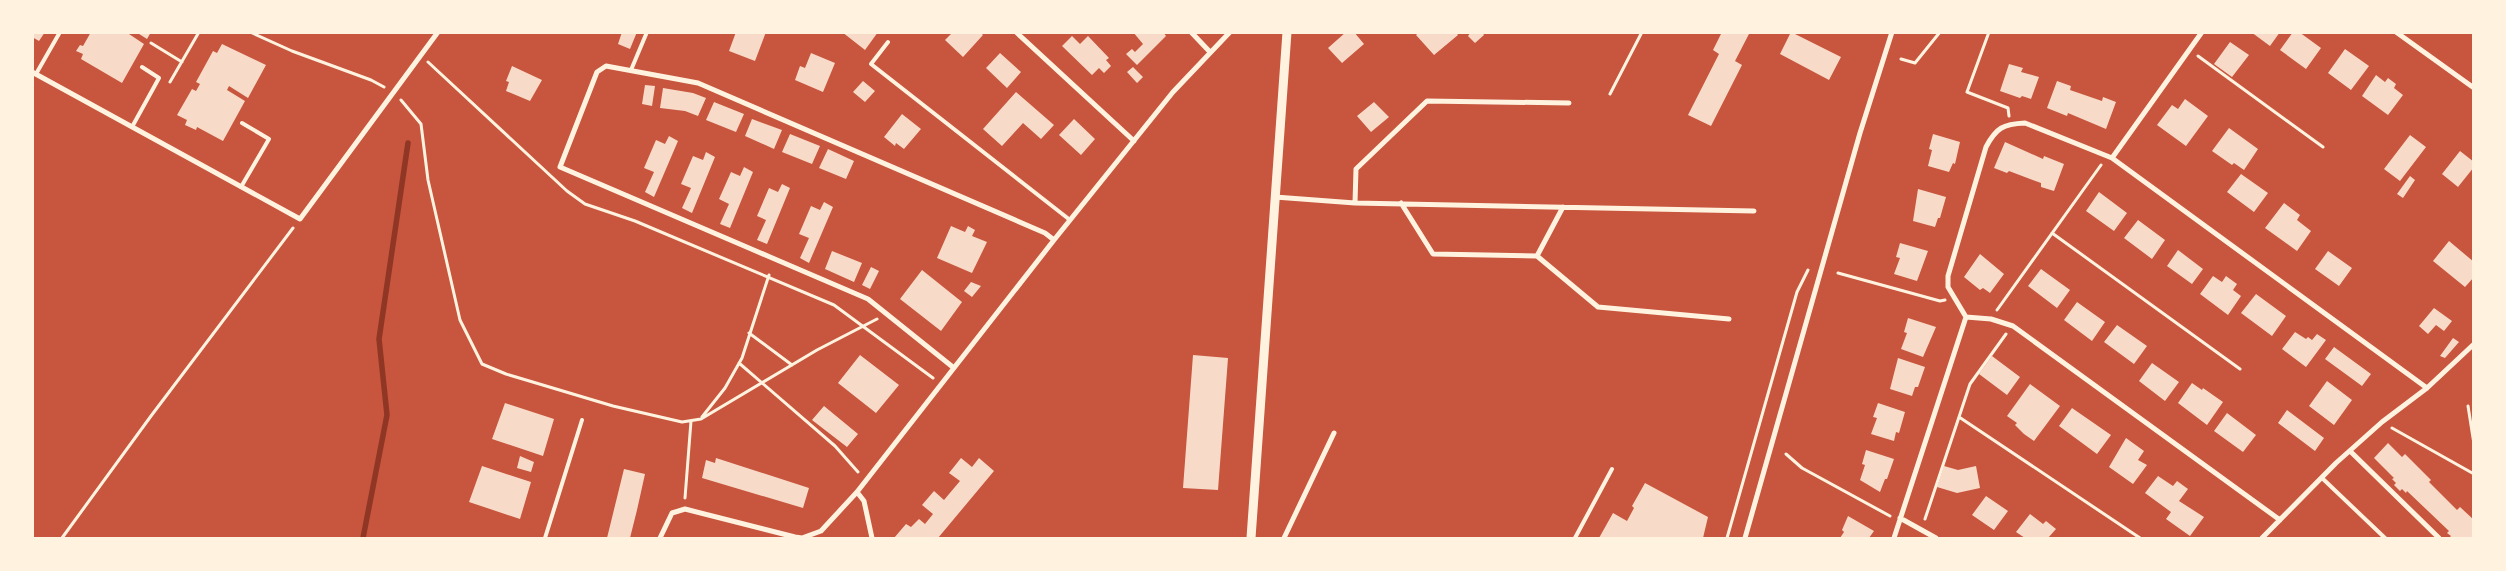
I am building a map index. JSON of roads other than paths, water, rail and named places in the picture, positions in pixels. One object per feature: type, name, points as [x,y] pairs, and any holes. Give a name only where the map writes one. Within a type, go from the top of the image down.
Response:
[{"type":"street","points":[[34,73],[300,219],[438,32]]},
{"type":"street","points":[[1016,32],[1134,141]]},
{"type":"street","points":[[1191,32],[1210,52]]},
{"type":"street","points":[[660,538],[672,514],[685,509],[802,538],[821,531],[857,492],[1054,240],[1173,92],[1230,32]]},
{"type":"street","points":[[1251,538],[1287,32]]},
{"type":"street","points":[[1745,538],[1860,133],[1892,32]]},
{"type":"street","points":[[2112,158],[2202,32]]},
{"type":"street","points":[[2396,32],[2474,88]]},
{"type":"street","points":[[954,368],[868,299],[560,167],[597,72],[606,66],[698,84],[1036,229],[1054,240]]},
{"type":"street","points":[[1355,203],[1356,169],[1426,101],[1569,103]]},
{"type":"street","points":[[1966,317],[1952,297],[1948,287],[1948,276],[1986,147],[1994,132],[2009,124],[2025,124],[2112,158],[2427,388]]},
{"type":"street","points":[[1275,197],[1355,203],[1754,211]]},
{"type":"street","points":[[1401,203],[1433,254],[1538,256],[1598,307],[1729,319]]},
{"type":"street","points":[[1538,256],[1563,207]]},
{"type":"street","points":[[1966,317],[1991,319],[2013,326],[2280,520]]},
{"type":"street","points":[[1894,538],[1966,317]]},
{"type":"street","points":[[2262,538],[2350,451],[2382,422],[2427,388],[2474,344]]},
{"type":"street","points":[[1284,538],[1334,433]]},
{"type":"street","points":[[2350,451],[2439,538]]},
{"type":"street","points":[[857,492],[864,501],[872,538]]},
{"type":"street","points":[[1900,518],[1936,538]]},
{"type":"lane","points":[[34,73],[60,32]]},
{"type":"lane","points":[[631,70],[646,32]]},
{"type":"lane","points":[[888,42],[870,64],[1070,220]]},
{"type":"lane","points":[[132,127],[159,78],[142,68]]},
{"type":"lane","points":[[241,187],[269,139],[242,123]]},
{"type":"lane","points":[[545,538],[582,420]]},
{"type":"lane","points":[[1575,538],[1612,469]]},
{"type":"lane","points":[[2322,478],[2385,538]]},
{"type":"waterway","points":[[363,538],[387,415],[379,339],[408,143]]}]
